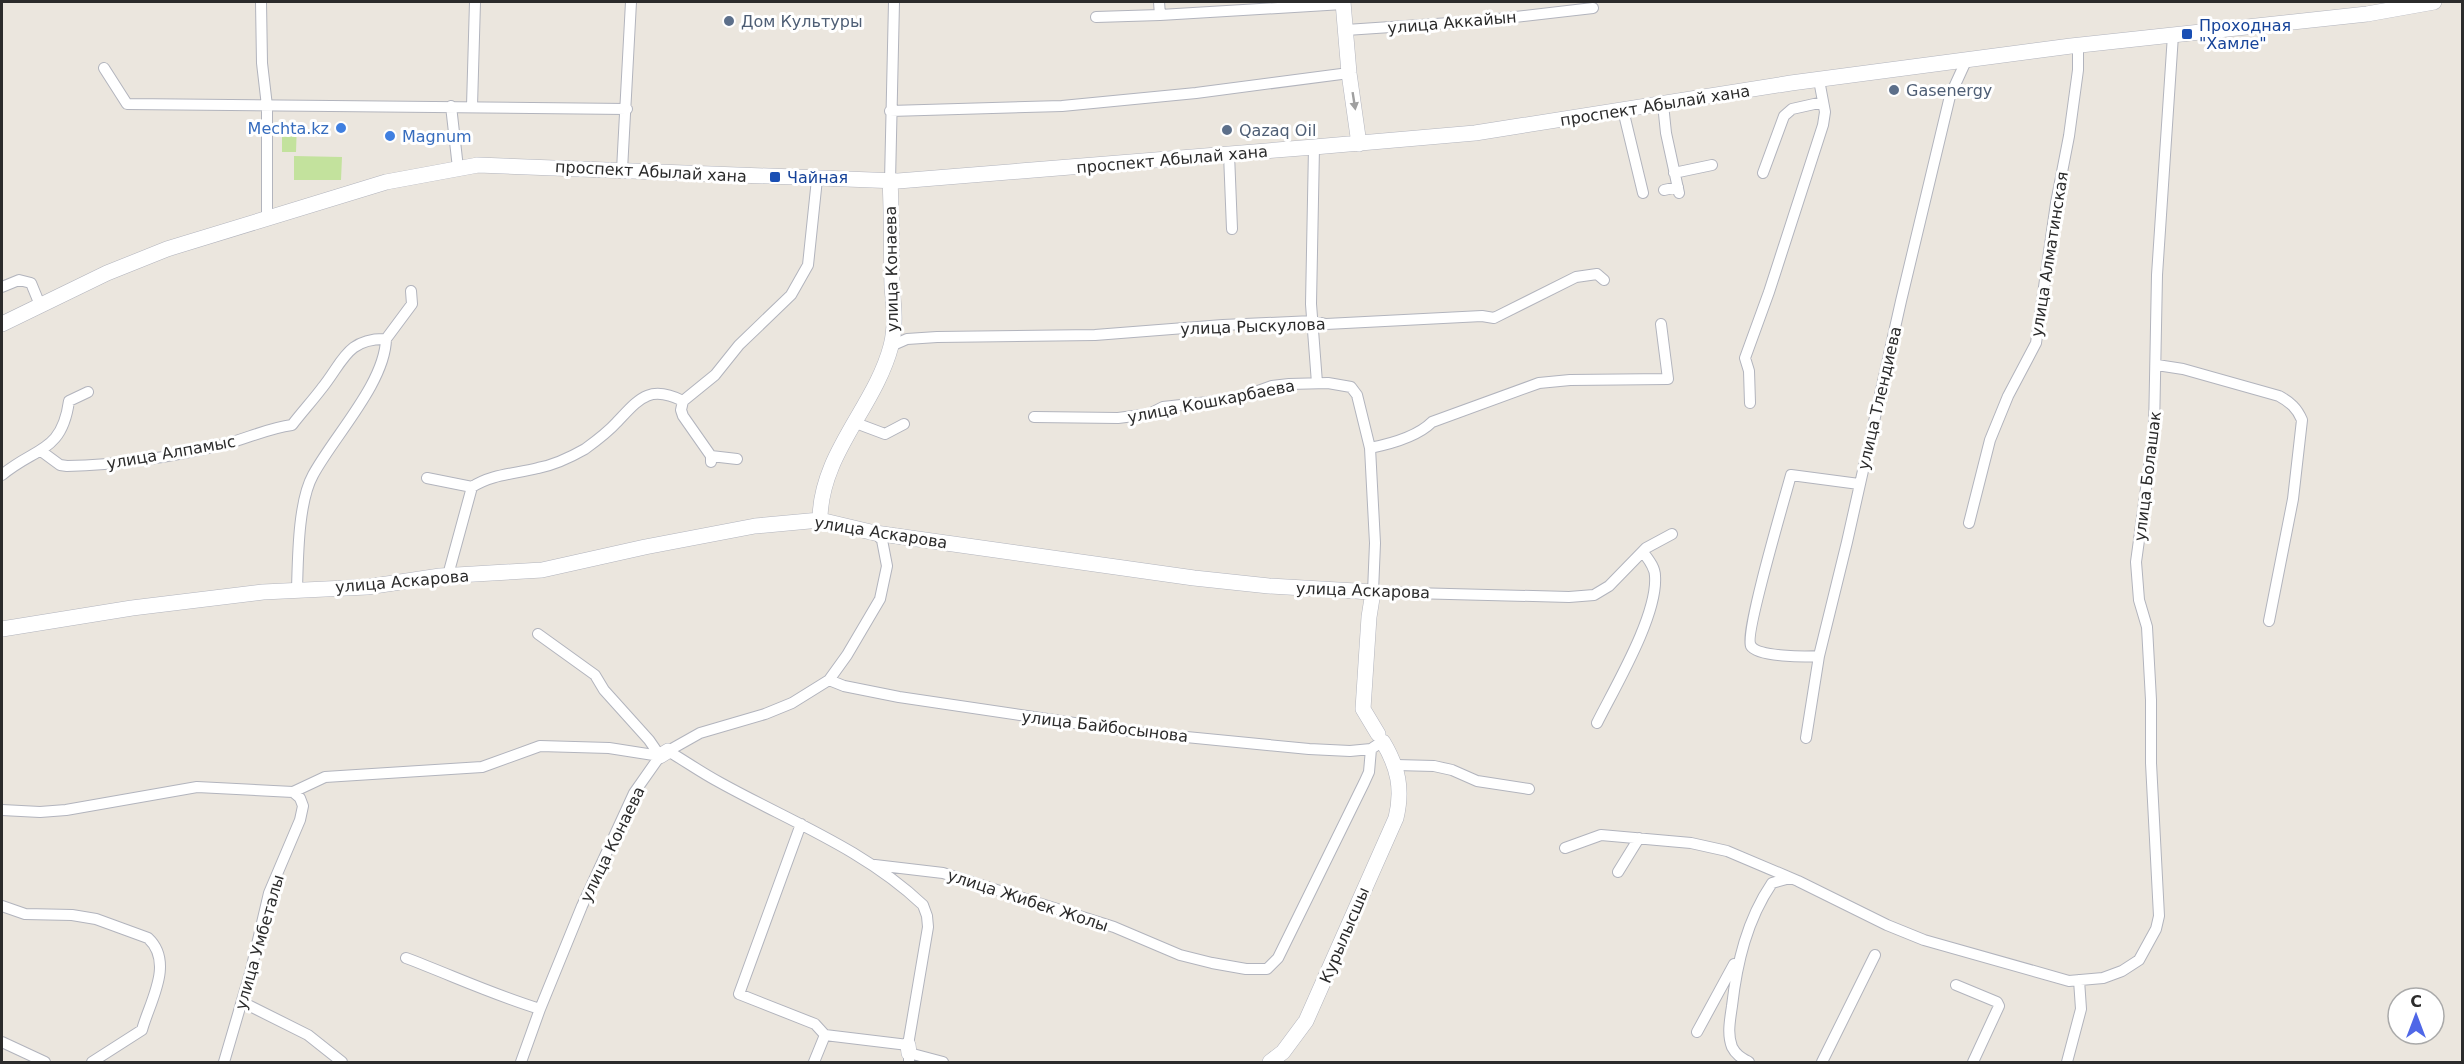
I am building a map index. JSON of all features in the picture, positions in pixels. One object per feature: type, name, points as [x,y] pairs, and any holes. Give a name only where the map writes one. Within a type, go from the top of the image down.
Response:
[{"type":"main road","name":"проспект Абылай хана","points":[[2,324],[107,273],[167,249],[386,182],[478,165],[890,181],[1359,144],[1475,133],[1819,80],[2078,46],[2367,14],[2434,2]]},
{"type":"main road","points":[[1343,3],[1349,73],[1359,144]]},
{"type":"main road","name":"улица Конаева","points":[[820,520],[820,507],[826,481],[853,422],[877,381],[891,346],[894,305],[890,181]]},
{"type":"main road","name":"улица Аскарова","points":[[2,629],[142,607],[297,589],[367,587],[448,575],[542,570],[755,526],[820,520],[875,532],[1194,578],[1269,586],[1373,592]]},
{"type":"main road","name":"Курылысшы","points":[[1270,1062],[1285,1057],[1306,1022],[1396,818],[1400,785],[1395,765],[1377,742],[1364,709],[1369,617],[1373,592]]},
{"type":"street","points":[[261,2],[261,63],[267,106],[267,218]]},
{"type":"street","points":[[472,106],[475,2]]},
{"type":"street","points":[[622,170],[631,2]]},
{"type":"street","name":"улица Конаева","points":[[890,181],[894,2]]},
{"type":"street","points":[[1159,2],[1160,15]]},
{"type":"street","points":[[1204,2],[1205,13]]},
{"type":"street","points":[[1096,17],[1205,13],[1343,3]]},
{"type":"street","name":"улица Аккайын","points":[[1346,30],[1480,21],[1593,8]]},
{"type":"street","name":"улица Болашак","points":[[2079,980],[2103,978],[2139,960],[2156,929],[2159,916],[2147,627],[2139,600],[2136,562],[2154,430],[2157,275],[2173,35]]},
{"type":"street","name":"улица Алматинская","points":[[1969,523],[1990,440],[2008,396],[2036,343],[2056,203],[2069,135],[2078,70],[2078,46]]},
{"type":"street","name":"улица Тлендиева","points":[[1806,738],[1819,656],[1950,96],[1966,61]]},
{"type":"street","points":[[104,68],[127,104],[627,109]]},
{"type":"street","points":[[890,111],[1062,106],[1196,93],[1349,73]]},
{"type":"street","points":[[1750,403],[1749,371],[1744,358],[1769,292],[1823,125],[1825,112],[1819,80]]},
{"type":"street","points":[[1763,173],[1784,116],[1792,109],[1823,102]]},
{"type":"street","points":[[1663,104],[1678,190],[1665,190]]},
{"type":"street","points":[[451,106],[458,168]]},
{"type":"street","points":[[1623,110],[1643,193]]},
{"type":"street","points":[[1314,147],[1311,304],[1317,383]]},
{"type":"street","points":[[1229,154],[1232,229]]},
{"type":"street","points":[[1674,172],[1712,165]]},
{"type":"street","points":[[737,459],[711,459],[683,416],[681,410],[683,401],[716,375],[739,345],[791,295],[808,265],[817,179]]},
{"type":"street","name":"улица Рыскулова","points":[[891,346],[907,339],[937,337],[1095,334],[1313,321],[1326,324],[1482,316],[1494,318],[1576,277],[1597,274],[1604,280]]},
{"type":"street","points":[[2,287],[19,280],[31,283],[40,305]]},
{"type":"street","points":[[297,589],[299,536],[311,477],[358,406],[379,369],[386,352],[386,339],[412,304],[411,291]]},
{"type":"street","points":[[1373,592],[1375,543],[1370,448],[1390,444],[1426,428],[1432,422],[1539,383],[1570,380],[1668,379],[1661,324]]},
{"type":"street","name":"улица Алпамыс","points":[[40,451],[60,465],[119,463],[215,447],[274,428],[292,425],[324,386],[345,354],[363,342],[386,339]]},
{"type":"street","points":[[2157,365],[2183,369],[2279,396],[2288,401],[2302,420],[2293,499],[2268,621]]},
{"type":"street","name":"улица Кошкарбаева","points":[[1034,417],[1118,418],[1149,414],[1163,407],[1236,399],[1272,386],[1340,384],[1351,387],[1357,395],[1370,448]]},
{"type":"street","points":[[2,475],[40,451],[63,429],[69,401],[88,392]]},
{"type":"street","points":[[427,478],[472,487],[482,481],[503,475],[551,465],[582,450],[618,422],[629,408],[650,394],[668,394],[683,401]]},
{"type":"street","points":[[853,422],[885,434],[904,424]]},
{"type":"street","points":[[1819,656],[1775,655],[1754,650],[1750,646],[1749,639],[1755,607],[1791,475],[1859,484]]},
{"type":"street","points":[[448,575],[472,487]]},
{"type":"street","name":"улица Конаева","points":[[521,1062],[582,906],[634,793],[664,753],[700,733],[792,704],[829,680],[847,655],[880,599],[887,566],[882,540],[875,532]]},
{"type":"street","name":"улица Аскарова","points":[[1373,592],[1569,597],[1594,595],[1609,586],[1642,552],[1672,534]]},
{"type":"street","points":[[1597,723],[1648,615],[1655,575],[1650,561],[1642,552]]},
{"type":"street","points":[[538,634],[595,675],[604,690],[649,740],[664,753]]},
{"type":"street","name":"улица Байбосынова","points":[[829,680],[844,686],[899,697],[1088,726],[1309,749],[1350,751],[1377,742]]},
{"type":"street","name":"улица Жибек Жолы","points":[[2,810],[40,812],[66,810],[197,787],[293,792],[326,777],[482,767],[540,746],[592,746],[664,753],[801,824],[873,865],[943,873],[1114,927],[1180,955],[1246,969],[1267,969],[1278,958],[1364,783],[1377,742]]},
{"type":"street","points":[[1395,765],[1434,766],[1452,770],[1477,781],[1529,789]]},
{"type":"street","name":"улица Умбеталы","points":[[224,1062],[242,1002],[269,893],[302,813],[303,806],[300,798],[293,792]]},
{"type":"street","points":[[801,824],[739,994],[815,1023],[825,1035],[942,1062]]},
{"type":"street","points":[[1565,848],[1601,835],[1691,843],[1727,851],[1924,940],[2027,971],[2069,981],[2079,980],[2081,1009],[2067,1062]]},
{"type":"street","points":[[1618,872],[1639,838]]},
{"type":"street","points":[[873,865],[923,904],[927,916],[928,927],[909,1053]]},
{"type":"street","points":[[1697,1032],[1740,953],[1760,901],[1772,883],[1790,878]]},
{"type":"street","points":[[2,906],[25,914],[72,915],[96,919],[148,938],[153,943],[158,954],[160,973],[157,990],[146,1014],[142,1030],[92,1062]]},
{"type":"street","points":[[1740,953],[1728,1032],[1737,1059],[1749,1062]]},
{"type":"street","points":[[1822,1062],[1875,955]]},
{"type":"street","points":[[406,958],[462,979],[502,998],[540,1009]]},
{"type":"street","points":[[1956,985],[1997,1002],[1999,1006],[1973,1062]]},
{"type":"street","points":[[242,1002],[308,1035],[342,1062]]},
{"type":"street","points":[[814,1062],[825,1035]]},
{"type":"street","points":[[2,1042],[45,1062]]},
{"type":"green space","points":[[282,123],[297,123],[296,152],[282,152]]},
{"type":"green space","points":[[294,156],[342,157],[341,180],[294,180]]},
{"type":"place","name":"Дом Культуры","points":[[729,21]]},
{"type":"place","name":"Проходная \"Хамле\"","points":[[2187,34]]},
{"type":"place","name":"Gasenergy","points":[[1894,90]]},
{"type":"place","name":"Mechta.kz","points":[[341,128]]},
{"type":"place","name":"Qazaq Oil","points":[[1227,130]]},
{"type":"place","name":"Magnum","points":[[390,136]]},
{"type":"place","name":"Чайная","points":[[775,177]]}]
